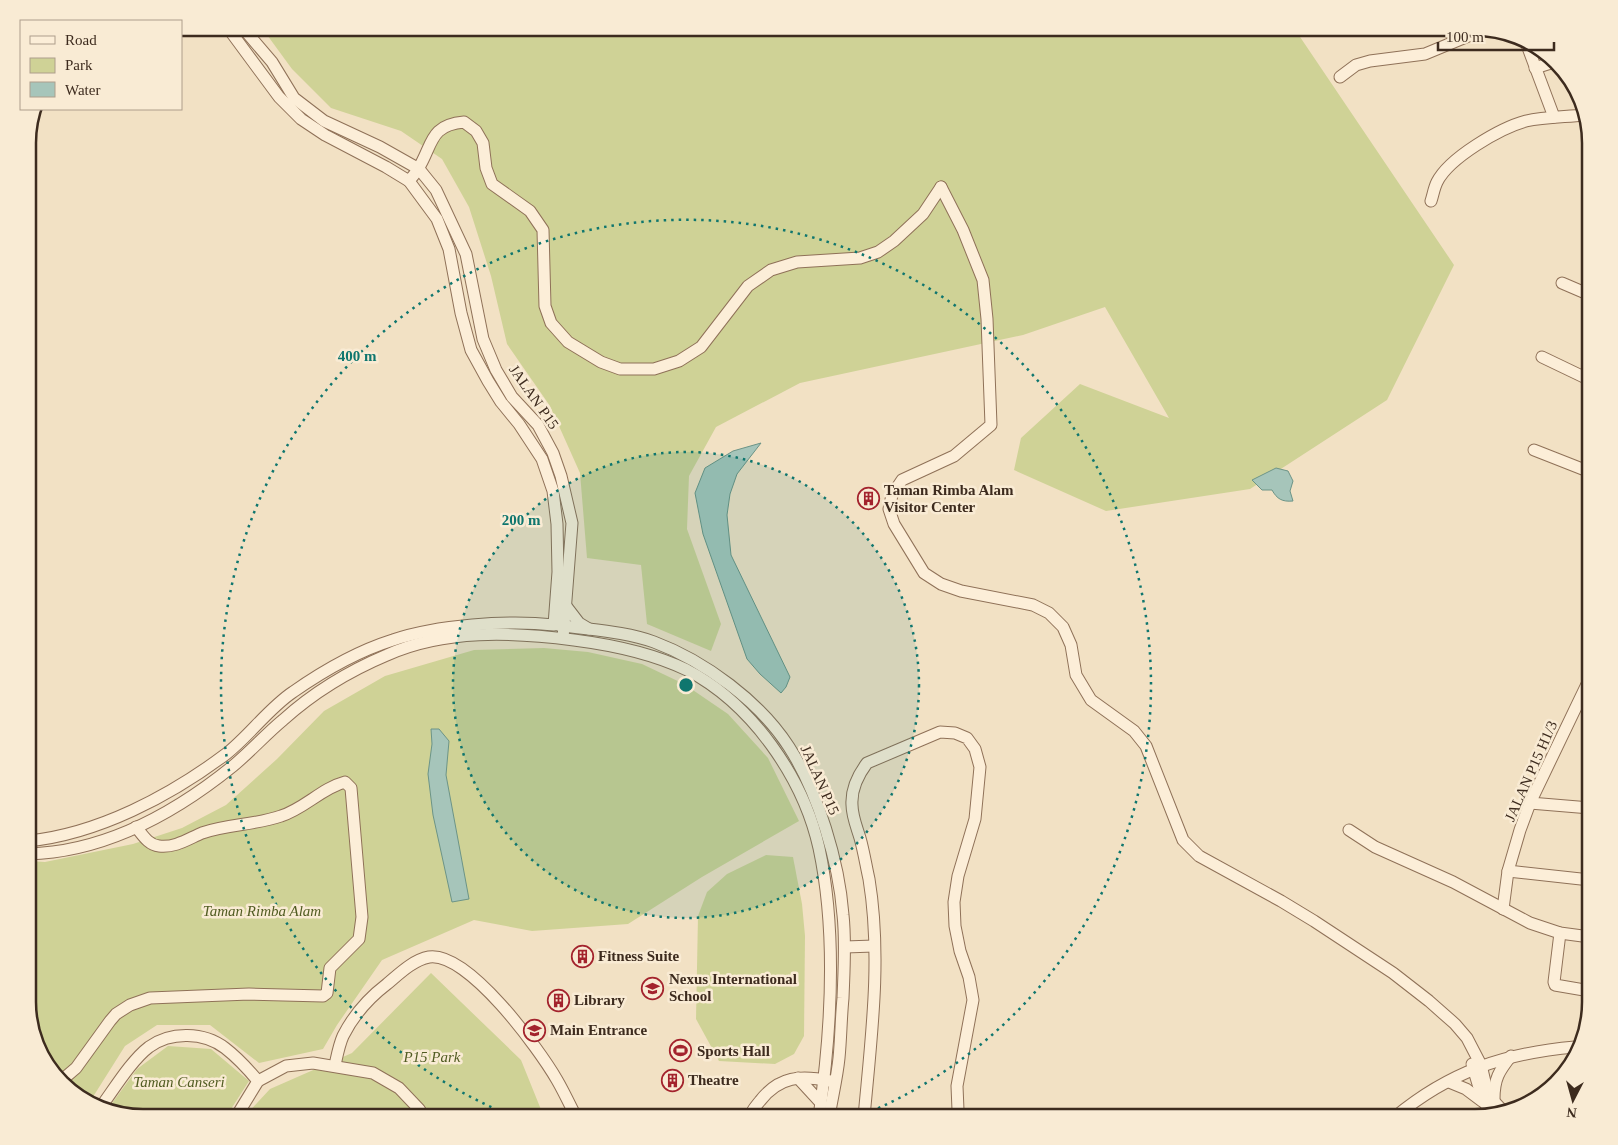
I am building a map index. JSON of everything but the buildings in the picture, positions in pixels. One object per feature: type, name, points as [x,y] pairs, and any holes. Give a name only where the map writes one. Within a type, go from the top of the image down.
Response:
[{"type":"street","points":[[234,36],[279,97],[301,119],[325,135],[409,181],[419,168],[434,135],[451,123],[464,122],[476,131],[483,143],[486,168],[492,184],[530,211],[543,230],[545,306],[551,323],[568,342],[601,362],[620,369],[654,369],[679,361],[701,347],[748,286],[771,270],[797,262],[860,258],[878,252],[894,242],[923,214],[941,187],[963,230],[984,280],[991,425],[954,456],[902,480],[892,495],[889,509],[894,524],[924,573],[941,584],[961,591],[1033,604],[1049,613],[1063,627],[1071,646],[1076,674],[1091,700],[1134,731],[1146,746],[1183,840],[1199,856],[1282,900],[1352,945],[1429,1001],[1458,1028],[1470,1049],[1477,1067],[1478,1089],[1491,1106]]},
{"type":"street","points":[[250,36],[272,62],[294,98],[324,121],[380,147],[419,168]]},
{"type":"street","points":[[1340,78],[1356,65],[1370,61],[1425,54],[1468,36]]},
{"type":"street","points":[[1528,51],[1554,117]]},
{"type":"street","points":[[1535,68],[1546,64]]},
{"type":"street","points":[[1431,201],[1437,182],[1450,166],[1474,146],[1500,132],[1526,122],[1578,115]]},
{"type":"street","name":"JALAN P15","points":[[419,168],[436,190],[466,254],[483,339],[496,370],[512,397],[538,425],[554,453],[566,492],[572,523],[559,625],[653,642],[688,658],[729,684],[765,717],[789,747],[820,810],[835,867],[843,914],[845,947],[839,1059],[829,1081],[820,1109]]},
{"type":"street","name":"JALAN P15","points":[[409,181],[436,219],[448,249],[461,313],[471,350],[501,402],[519,424],[542,459],[545,467],[553,492],[557,524],[561,606]]},
{"type":"street","points":[[1562,283],[1582,292]]},
{"type":"street","points":[[1542,357],[1582,376]]},
{"type":"street","points":[[1534,450],[1582,469]]},
{"type":"street","points":[[537,623],[561,606],[579,623],[589,629]]},
{"type":"street","points":[[36,854],[48,854],[96,844],[166,812],[226,771],[256,746],[282,720],[314,694],[394,645],[416,634],[464,626],[537,623],[559,625],[557,638]]},
{"type":"street","name":"JALAN P15","points":[[394,645],[457,636],[494,634],[557,638],[618,647],[647,654],[685,670],[710,684],[757,725],[776,751],[808,812],[818,847],[829,919],[829,982],[825,1061],[829,1081],[829,1109]]},
{"type":"street","points":[[36,840],[49,839],[88,828],[121,816],[188,779],[226,753],[290,694],[326,671],[394,645]]},
{"type":"street","name":"JALAN P15 H1/3","points":[[1503,909],[1508,872],[1520,830],[1530,803],[1582,695]]},
{"type":"street","points":[[865,1109],[871,1046],[874,921],[870,887],[852,806],[853,791],[860,773],[867,763],[940,732],[955,733],[967,738],[975,749],[980,768],[975,819],[958,876],[954,902],[955,926],[960,951],[969,977],[973,1000],[957,1086],[958,1109]]},
{"type":"street","points":[[67,1076],[76,1068],[116,1014],[140,1000],[249,994],[324,996],[327,993],[330,968],[359,938],[362,917],[350,788],[345,782],[334,785],[308,803],[281,816],[226,826],[202,834],[184,843],[157,846],[146,840],[136,827]]},
{"type":"street","points":[[1530,803],[1582,807]]},
{"type":"street","points":[[808,812],[820,810]]},
{"type":"street","points":[[88,828],[96,844]]},
{"type":"street","points":[[1349,830],[1375,846],[1453,882],[1530,923],[1560,933],[1582,936]]},
{"type":"street","points":[[1508,872],[1582,879]]},
{"type":"street","points":[[1560,933],[1555,985],[1582,990]]},
{"type":"street","points":[[845,947],[874,946]]},
{"type":"street","points":[[335,1065],[343,1036],[374,995],[419,960],[438,957],[449,961],[466,972],[499,1002],[530,1038],[558,1080],[572,1109]]},
{"type":"street","points":[[105,1102],[138,1057],[158,1042],[176,1036],[200,1036],[224,1046],[240,1060],[258,1081]]},
{"type":"street","points":[[1405,1109],[1417,1098],[1477,1067],[1509,1057],[1572,1047]]},
{"type":"street","points":[[1470,1049],[1486,1055],[1509,1057]]},
{"type":"street","points":[[1454,1080],[1467,1060],[1470,1049]]},
{"type":"street","points":[[1491,1106],[1494,1086],[1501,1069],[1509,1057]]},
{"type":"street","points":[[798,1078],[813,1071],[825,1061]]},
{"type":"street","points":[[241,1109],[258,1081],[286,1066],[313,1062],[373,1072],[398,1088],[419,1109]]},
{"type":"street","points":[[798,1078],[821,1103]]},
{"type":"street","points":[[755,1109],[773,1087],[785,1080],[798,1078],[829,1081]]},
{"type":"street","points":[[1454,1080],[1491,1106]]},
{"type":"green space","points":[[268,36],[1299,36],[1454,265],[1387,400],[1250,489],[1106,511],[1014,470],[1021,438],[1080,384],[1169,418],[1105,307],[1023,335],[800,383],[716,427],[689,476],[687,529],[721,624],[711,651],[647,624],[641,565],[587,558],[580,473],[550,406],[507,344],[491,276],[469,207],[442,159],[401,131],[331,108],[292,69]]},
{"type":"green space","name":"Taman Rimba Alam","points":[[544,648],[588,652],[642,664],[684,684],[728,714],[768,758],[799,821],[702,877],[628,924],[532,931],[474,920],[382,960],[337,1025],[323,1049],[259,1063],[210,1025],[157,1025],[125,1046],[93,1096],[78,1087],[58,1067],[47,1049],[37,1015],[36,861],[45,862],[133,844],[182,828],[226,805],[277,759],[324,711],[385,676],[474,650]]},
{"type":"green space","points":[[766,855],[793,857],[802,904],[805,936],[804,1036],[794,1054],[775,1064],[719,1061],[696,1019],[698,916],[707,892],[727,874]]},
{"type":"green space","name":"P15 Park","points":[[431,973],[521,1060],[541,1109],[251,1109],[270,1089],[352,1053]]},
{"type":"green space","name":"Taman Canseri","points":[[168,1046],[211,1049],[249,1081],[231,1109],[136,1109],[112,1104],[137,1069]]},
{"type":"water","points":[[761,443],[737,474],[730,494],[727,515],[731,555],[790,677],[781,693],[747,659],[703,534],[695,493],[705,468],[733,451]]},
{"type":"water","points":[[1276,468],[1288,471],[1293,481],[1290,491],[1293,501],[1280,499],[1272,490],[1262,490],[1252,480]]},
{"type":"water","points":[[431,729],[439,729],[449,741],[446,775],[469,899],[452,902],[433,815],[428,774],[432,744]]},
{"type":"place","name":"Taman Rimba Alam Visitor Center","points":[[868,499]]},
{"type":"place","name":"Fitness Suite","points":[[582,956]]},
{"type":"place","name":"Nexus International School","points":[[653,988]]},
{"type":"place","name":"Library","points":[[558,1000]]},
{"type":"place","name":"Main Entrance","points":[[534,1030]]},
{"type":"place","name":"Sports Hall","points":[[681,1051]]},
{"type":"place","name":"Theatre","points":[[672,1080]]}]
